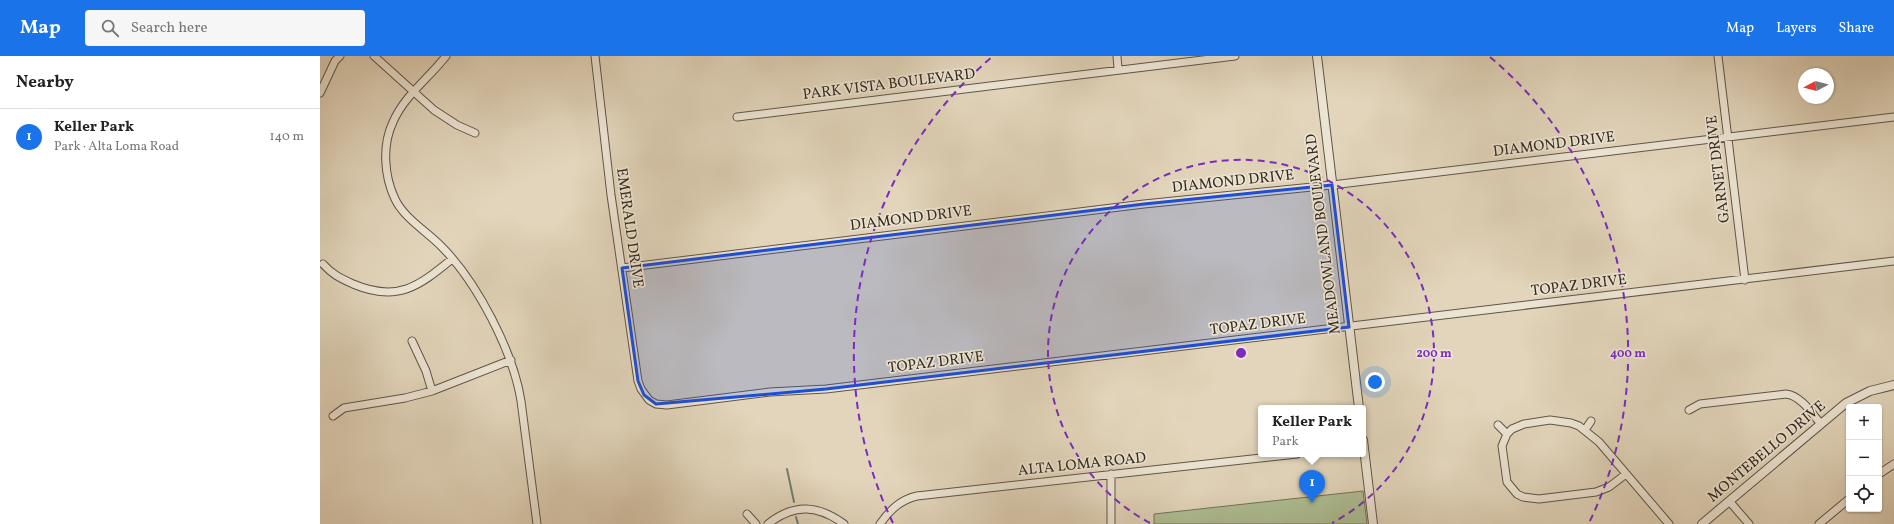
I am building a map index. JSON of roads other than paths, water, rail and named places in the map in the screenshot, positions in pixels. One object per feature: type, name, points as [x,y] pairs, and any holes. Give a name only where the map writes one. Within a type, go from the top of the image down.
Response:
[{"type":"street","points":[[320,93],[336,60],[340,56]]},
{"type":"street","points":[[374,56],[413,92],[446,119],[475,133]]},
{"type":"street","points":[[446,56],[398,111],[388,136],[386,162],[388,178],[391,190],[400,207],[452,259],[485,307],[511,360],[518,380],[522,401],[537,524]]},
{"type":"street","name":"EMERALD DRIVE","points":[[595,56],[603,131],[638,381],[640,389],[649,400]]},
{"type":"street","points":[[1116,56],[1118,69]]},
{"type":"street","name":"PARK VISTA BOULEVARD","points":[[737,118],[1118,69],[1235,56]]},
{"type":"street","name":"MEADOWLAND BOULEVARD","points":[[1317,56],[1359,405]]},
{"type":"street","name":"GARNET DRIVE","points":[[1718,56],[1729,137],[1745,280]]},
{"type":"street","name":"DIAMOND DRIVE","points":[[622,268],[1136,204],[1332,185],[1894,117]]},
{"type":"street","points":[[323,264],[332,274],[362,288],[382,292],[392,292],[412,288],[422,283],[452,259]]},
{"type":"street","name":"TOPAZ DRIVE","points":[[649,400],[656,404],[674,404],[770,392],[826,389],[1894,261]]},
{"type":"street","points":[[412,341],[426,371],[432,391]]},
{"type":"street","points":[[333,416],[344,408],[405,398],[432,391],[511,360]]},
{"type":"street","name":"MONTEBELLO DRIVE","points":[[1702,524],[1730,502],[1820,423],[1846,403],[1863,394],[1894,385]]},
{"type":"street","points":[[1688,410],[1700,404],[1786,394],[1795,397],[1802,402],[1820,423]]},
{"type":"street","points":[[1626,474],[1609,487],[1596,492],[1539,499],[1523,497],[1507,482],[1502,446],[1507,434],[1518,425],[1550,420],[1571,423],[1585,430],[1599,442],[1669,524]]},
{"type":"street","points":[[1585,430],[1591,421]]},
{"type":"street","points":[[1498,425],[1507,434]]},
{"type":"street","name":"ALTA LOMA ROAD","points":[[880,524],[897,505],[910,498],[918,496],[1269,457]]},
{"type":"street","points":[[1365,457],[1373,524]]},
{"type":"street","points":[[1882,472],[1894,464]]},
{"type":"street","points":[[1111,474],[1111,524]]},
{"type":"street","points":[[1730,502],[1749,524]]},
{"type":"street","points":[[1820,524],[1846,502]]},
{"type":"street","points":[[768,524],[785,513],[802,508],[828,514],[844,524]]},
{"type":"street","points":[[747,514],[756,524]]},
{"type":"waterway","points":[[787,469],[794,502]]},
{"type":"waterway","points":[[796,517],[798,524]]},
{"type":"place","name":"Keller Park","points":[[1312,503]]}]
